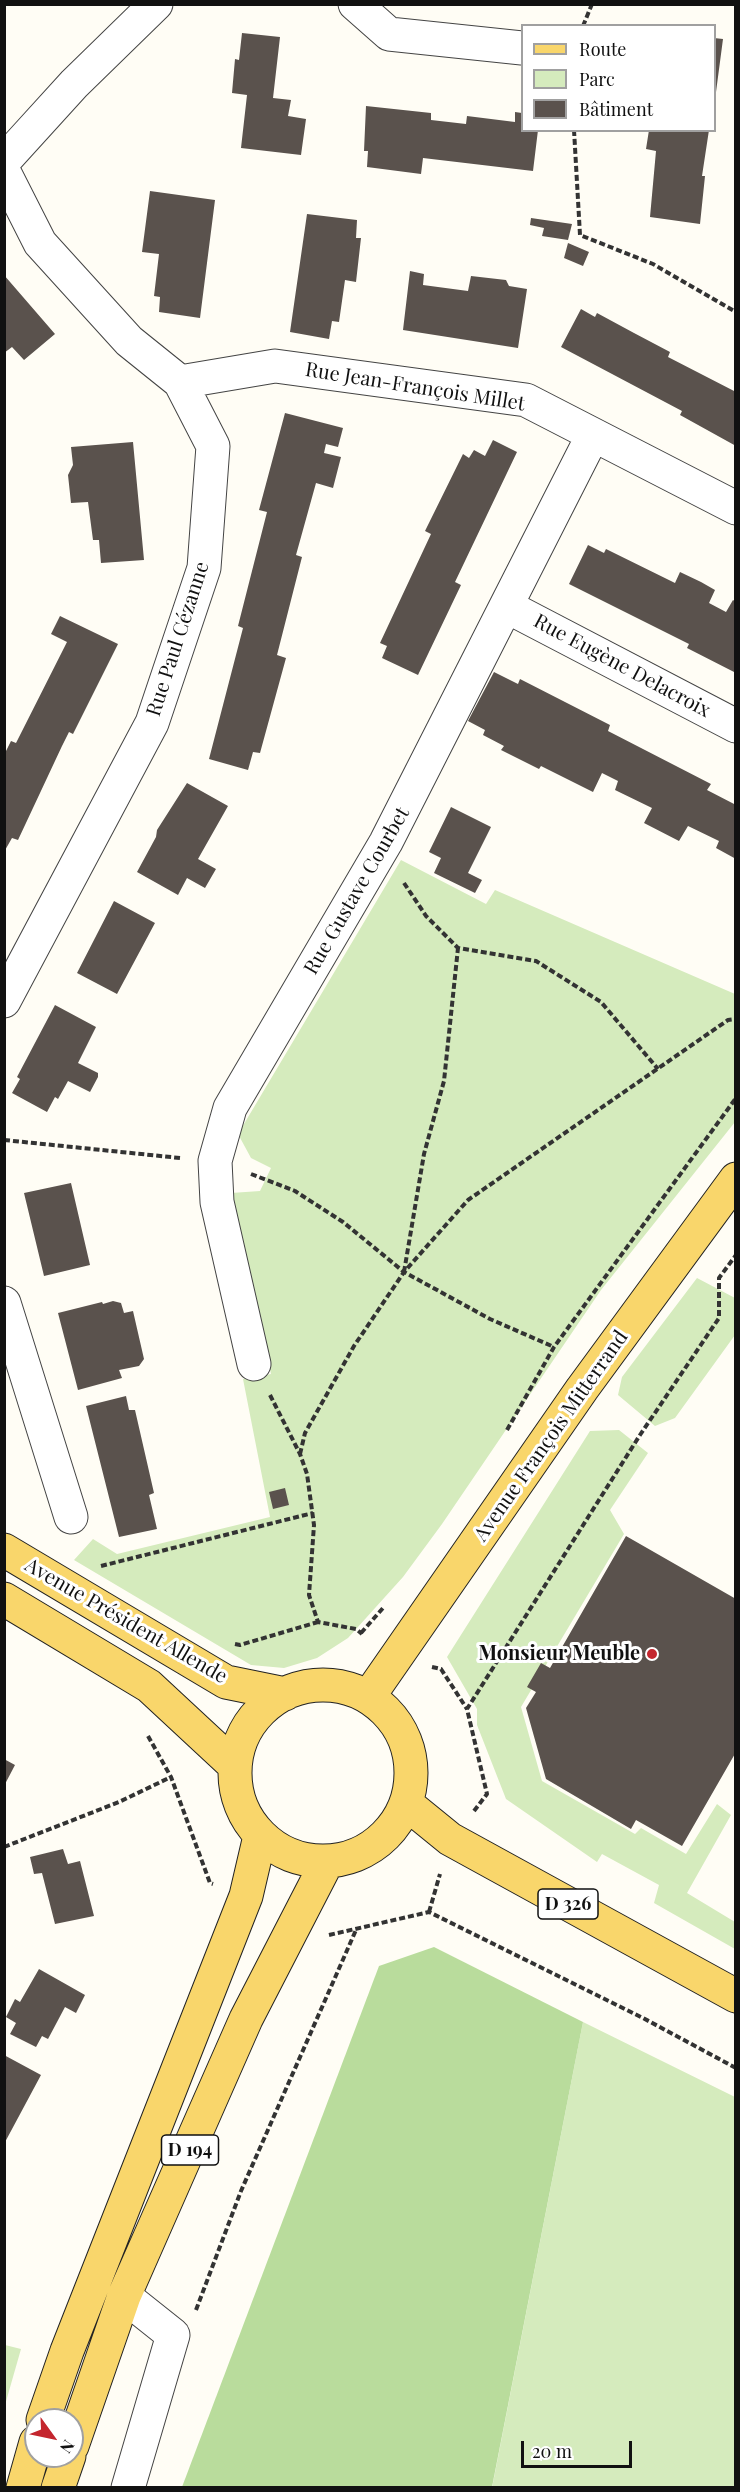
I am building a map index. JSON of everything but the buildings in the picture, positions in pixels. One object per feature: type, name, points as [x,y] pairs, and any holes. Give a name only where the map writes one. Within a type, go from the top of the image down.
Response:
[{"type":"main road","name":"Avenue François Mitterrand","points":[[369,1696],[582,1389],[735,1179]]},
{"type":"main road","name":"Avenue Président Allende","points":[[4,1550],[226,1682],[285,1695]]},
{"type":"main road","points":[[4,1599],[149,1686],[234,1765]]},
{"type":"main road","points":[[336,1685],[369,1696],[397,1725],[412,1763],[407,1804],[388,1834],[364,1854],[327,1862],[297,1857],[260,1836],[237,1803],[234,1765],[246,1728],[269,1702],[306,1687],[336,1685]]},
{"type":"main road","name":"D 326","points":[[407,1804],[450,1839],[735,1996]]},
{"type":"main road","name":"D 194","points":[[47,2408],[67,2351],[246,1896],[260,1836]]},
{"type":"main road","name":"D 194","points":[[84,2411],[123,2296],[246,2019],[327,1862]]},
{"type":"main road","points":[[23,2487],[28,2468]]},
{"type":"main road","points":[[58,2487],[65,2468]]},
{"type":"street","points":[[4,161],[74,84],[156,4]]},
{"type":"street","points":[[355,4],[390,34],[521,48]]},
{"type":"street","name":"Rue Paul Cézanne","points":[[4,172],[40,243],[129,341],[180,382],[213,446],[204,568],[152,723],[4,1001]]},
{"type":"street","name":"Rue Jean-François Millet","points":[[180,382],[275,366],[526,400],[735,508]]},
{"type":"street","name":"Rue Gustave Courbet","points":[[254,1364],[217,1202],[215,1161],[230,1108],[386,842],[508,607],[593,435]]},
{"type":"street","name":"Rue Eugène Delacroix","points":[[508,607],[735,726]]},
{"type":"street","points":[[4,1303],[71,1517]]},
{"type":"street","points":[[123,2296],[173,2335],[128,2487]]},
{"type":"path","points":[[584,24],[592,4]]},
{"type":"path","points":[[574,132],[580,235],[653,264],[735,312]]},
{"type":"path","points":[[401,879],[426,916],[458,948],[536,961],[601,1002],[658,1070]]},
{"type":"path","points":[[404,1272],[424,1154],[444,1081],[458,948]]},
{"type":"path","points":[[300,1454],[305,1433],[354,1346],[404,1272],[468,1200],[728,1020],[735,1018]]},
{"type":"path","points":[[503,1438],[554,1347],[735,1098]]},
{"type":"path","points":[[4,1140],[215,1161],[295,1191],[343,1222],[404,1272],[490,1319],[554,1347]]},
{"type":"path","points":[[467,1709],[640,1435],[719,1318],[719,1278],[735,1255]]},
{"type":"path","points":[[254,1364],[300,1454],[307,1474],[314,1525],[309,1595],[318,1622],[356,1629],[395,1659],[441,1669],[467,1709],[487,1794]]},
{"type":"path","points":[[100,1566],[313,1513]]},
{"type":"path","points":[[361,1633],[389,1601]]},
{"type":"path","points":[[4,1847],[119,1802],[171,1777]]},
{"type":"path","points":[[173,2335],[189,2328],[241,2192],[357,1929]]},
{"type":"green space","points":[[401,860],[486,904],[495,890],[735,994],[735,1122],[601,1290],[442,1524],[403,1577],[348,1638],[317,1658],[284,1668],[251,1665],[74,1560],[93,1539],[117,1554],[270,1517],[243,1379],[271,1374],[231,1193],[260,1191],[271,1168],[251,1158],[238,1134]]},
{"type":"green space","points":[[697,1278],[735,1298],[735,1335],[675,1418],[655,1426],[618,1395],[622,1377]]},
{"type":"green space","points":[[619,1430],[648,1453],[610,1510],[624,1534],[521,1707],[542,1781],[635,1834],[641,1828],[686,1854],[717,1804],[731,1815],[687,1893],[735,1922],[735,1949],[654,1903],[659,1885],[602,1854],[597,1862],[506,1799],[477,1725],[477,1709],[447,1657],[590,1431]]},
{"type":"green space","points":[[434,1947],[583,2022],[492,2487],[182,2487],[379,1966]]},
{"type":"green space","points":[[583,2022],[735,2097],[735,2487],[492,2488]]},
{"type":"green space","points":[[4,2345],[21,2349],[5,2405]]},
{"type":"place","name":"Monsieur Meuble","points":[[652,1654]]}]
